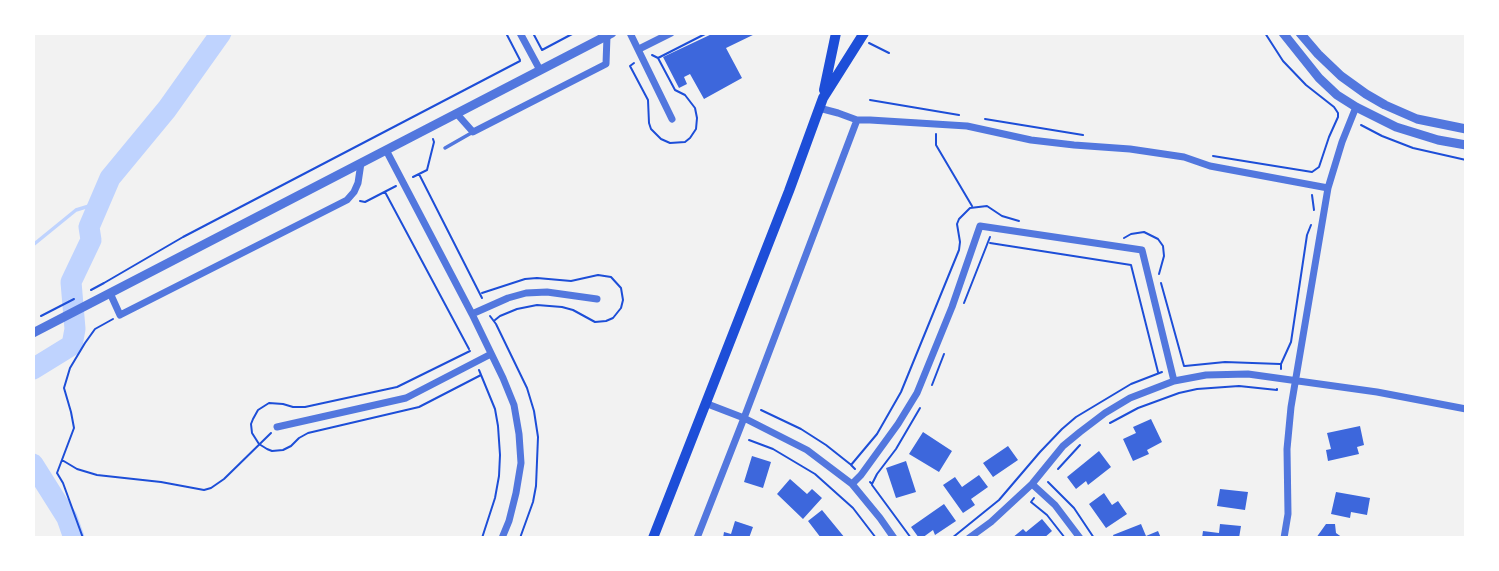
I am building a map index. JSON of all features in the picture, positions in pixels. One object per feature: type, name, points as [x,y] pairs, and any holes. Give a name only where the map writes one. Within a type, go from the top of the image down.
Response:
[{"type":"main road","points":[[823,98],[836,33]]},
{"type":"main road","points":[[653,538],[823,98],[863,34]]},
{"type":"street","points":[[520,33],[540,70]]},
{"type":"street","points":[[630,33],[672,119]]},
{"type":"street","points":[[639,50],[671,33]]},
{"type":"street","points":[[1283,33],[1319,78],[1337,95],[1356,107],[1396,127],[1438,140],[1466,145]]},
{"type":"street","points":[[1300,33],[1333,69],[1385,105],[1417,119],[1466,129]]},
{"type":"street","points":[[33,333],[609,35]]},
{"type":"street","points":[[457,114],[472,132],[606,64],[609,35]]},
{"type":"street","points":[[1284,538],[1288,506],[1288,427],[1328,188],[1356,107],[1366,94]]},
{"type":"street","points":[[819,108],[857,120],[967,126],[1031,140],[1184,157],[1210,166],[1328,188]]},
{"type":"street","points":[[697,538],[857,120]]},
{"type":"street","points":[[386,150],[472,314],[514,405],[521,463],[509,521],[502,538]]},
{"type":"street","points":[[110,293],[120,315],[347,200],[358,183],[361,163]]},
{"type":"street","points":[[852,485],[898,424],[917,393],[981,226],[1142,250],[1174,381]]},
{"type":"street","points":[[472,314],[526,293],[547,292],[597,299]]},
{"type":"street","points":[[277,427],[406,398],[491,355]]},
{"type":"street","points":[[969,538],[991,522],[1032,484],[1063,446],[1088,425],[1130,398],[1174,381],[1228,373],[1280,377],[1466,409]]},
{"type":"street","points":[[705,403],[744,418],[807,450],[852,485],[894,538]]},
{"type":"street","points":[[1032,484],[1055,505],[1080,538]]},
{"type":"lane","points":[[445,148],[472,132]]},
{"type":"path","points":[[533,33],[542,50],[574,33]]},
{"type":"path","points":[[658,58],[707,33]]},
{"type":"path","points":[[1203,154],[1312,172],[1319,167],[1338,113],[1283,61],[1265,33]]},
{"type":"path","points":[[863,34],[868,43],[889,53]]},
{"type":"path","points":[[104,283],[183,237],[520,61]]},
{"type":"path","points":[[870,100],[958,115]]},
{"type":"path","points":[[985,119],[1094,137]]},
{"type":"path","points":[[936,124],[936,145],[973,207]]},
{"type":"path","points":[[1314,170],[1317,175],[1312,197],[1314,215]]},
{"type":"path","points":[[851,465],[877,434],[901,392],[959,250],[957,224],[963,213],[973,207],[987,206],[1002,216],[1025,223]]},
{"type":"path","points":[[1108,424],[1138,408],[1197,389],[1239,386],[1277,390],[1281,364],[1291,342],[1307,235],[1312,224]]},
{"type":"path","points":[[961,311],[992,228]]},
{"type":"path","points":[[1119,239],[1144,232],[1158,239],[1163,246],[1160,279],[1184,366],[1225,362],[1281,364]]},
{"type":"path","points":[[988,243],[1131,265],[1158,373]]},
{"type":"path","points":[[33,320],[82,295]]},
{"type":"path","points":[[83,538],[57,473],[74,428],[64,387],[70,368],[95,329],[120,315]]},
{"type":"path","points":[[928,393],[947,346]]},
{"type":"path","points":[[872,484],[911,426],[922,404]]},
{"type":"path","points":[[761,410],[801,429],[827,445],[851,465],[872,484],[911,538]]},
{"type":"path","points":[[61,459],[76,469],[97,475],[204,490],[224,479],[277,427]]},
{"type":"path","points":[[749,440],[773,450],[815,474],[853,508],[876,538]]},
{"type":"path","points":[[1056,471],[1083,443]]},
{"type":"path","points":[[1065,538],[1047,515],[1031,502],[1048,481],[1069,503],[1094,538]]},
{"type":"building","points":[[714,33],[757,33],[726,48],[742,78],[704,99],[690,74],[684,77],[687,84],[679,88],[663,57]]},
{"type":"building","points":[[1151,419],[1162,442],[1147,450],[1149,454],[1133,461],[1123,439],[1136,433],[1133,427]]},
{"type":"building","points":[[1360,426],[1364,445],[1357,447],[1359,454],[1328,461],[1326,450],[1331,449],[1327,433]]},
{"type":"building","points":[[923,432],[952,451],[939,472],[909,454]]},
{"type":"building","points":[[1008,446],[1018,460],[993,477],[983,463]]},
{"type":"building","points":[[1099,451],[1111,467],[1088,485],[1086,481],[1076,489],[1067,477]]},
{"type":"building","points":[[752,456],[771,462],[763,488],[744,482]]},
{"type":"building","points":[[906,461],[916,492],[896,498],[886,468]]},
{"type":"building","points":[[979,475],[988,487],[971,499],[975,505],[963,513],[943,485],[955,477],[962,487]]},
{"type":"building","points":[[790,479],[807,494],[812,489],[822,498],[803,519],[777,494]]},
{"type":"building","points":[[1220,489],[1248,492],[1245,510],[1217,506]]},
{"type":"building","points":[[1336,492],[1370,498],[1367,515],[1351,512],[1350,518],[1331,514]]},
{"type":"building","points":[[1104,493],[1112,505],[1118,501],[1127,514],[1106,528],[1089,504]]},
{"type":"building","points":[[944,504],[956,521],[935,535],[933,530],[919,538],[911,527]]},
{"type":"building","points":[[822,510],[845,538],[821,538],[808,521]]},
{"type":"building","points":[[1042,519],[1052,531],[1044,538],[1012,538],[1023,529],[1026,532]]},
{"type":"building","points":[[735,521],[753,527],[749,538],[723,538],[724,532],[731,534]]},
{"type":"building","points":[[1141,524],[1146,536],[1158,531],[1161,538],[1114,538],[1113,535]]},
{"type":"building","points":[[1220,524],[1241,526],[1239,538],[1202,538],[1203,531],[1219,533]]},
{"type":"building","points":[[1326,524],[1335,524],[1336,533],[1343,538],[1316,538]]},
{"type":"waterway","points":[[33,369],[72,345],[75,329],[71,282],[91,240],[89,227],[110,178],[167,109],[221,33]]},
{"type":"waterway","points":[[33,245],[76,210],[99,203]]},
{"type":"waterway","points":[[33,464],[67,518],[74,538]]}]
